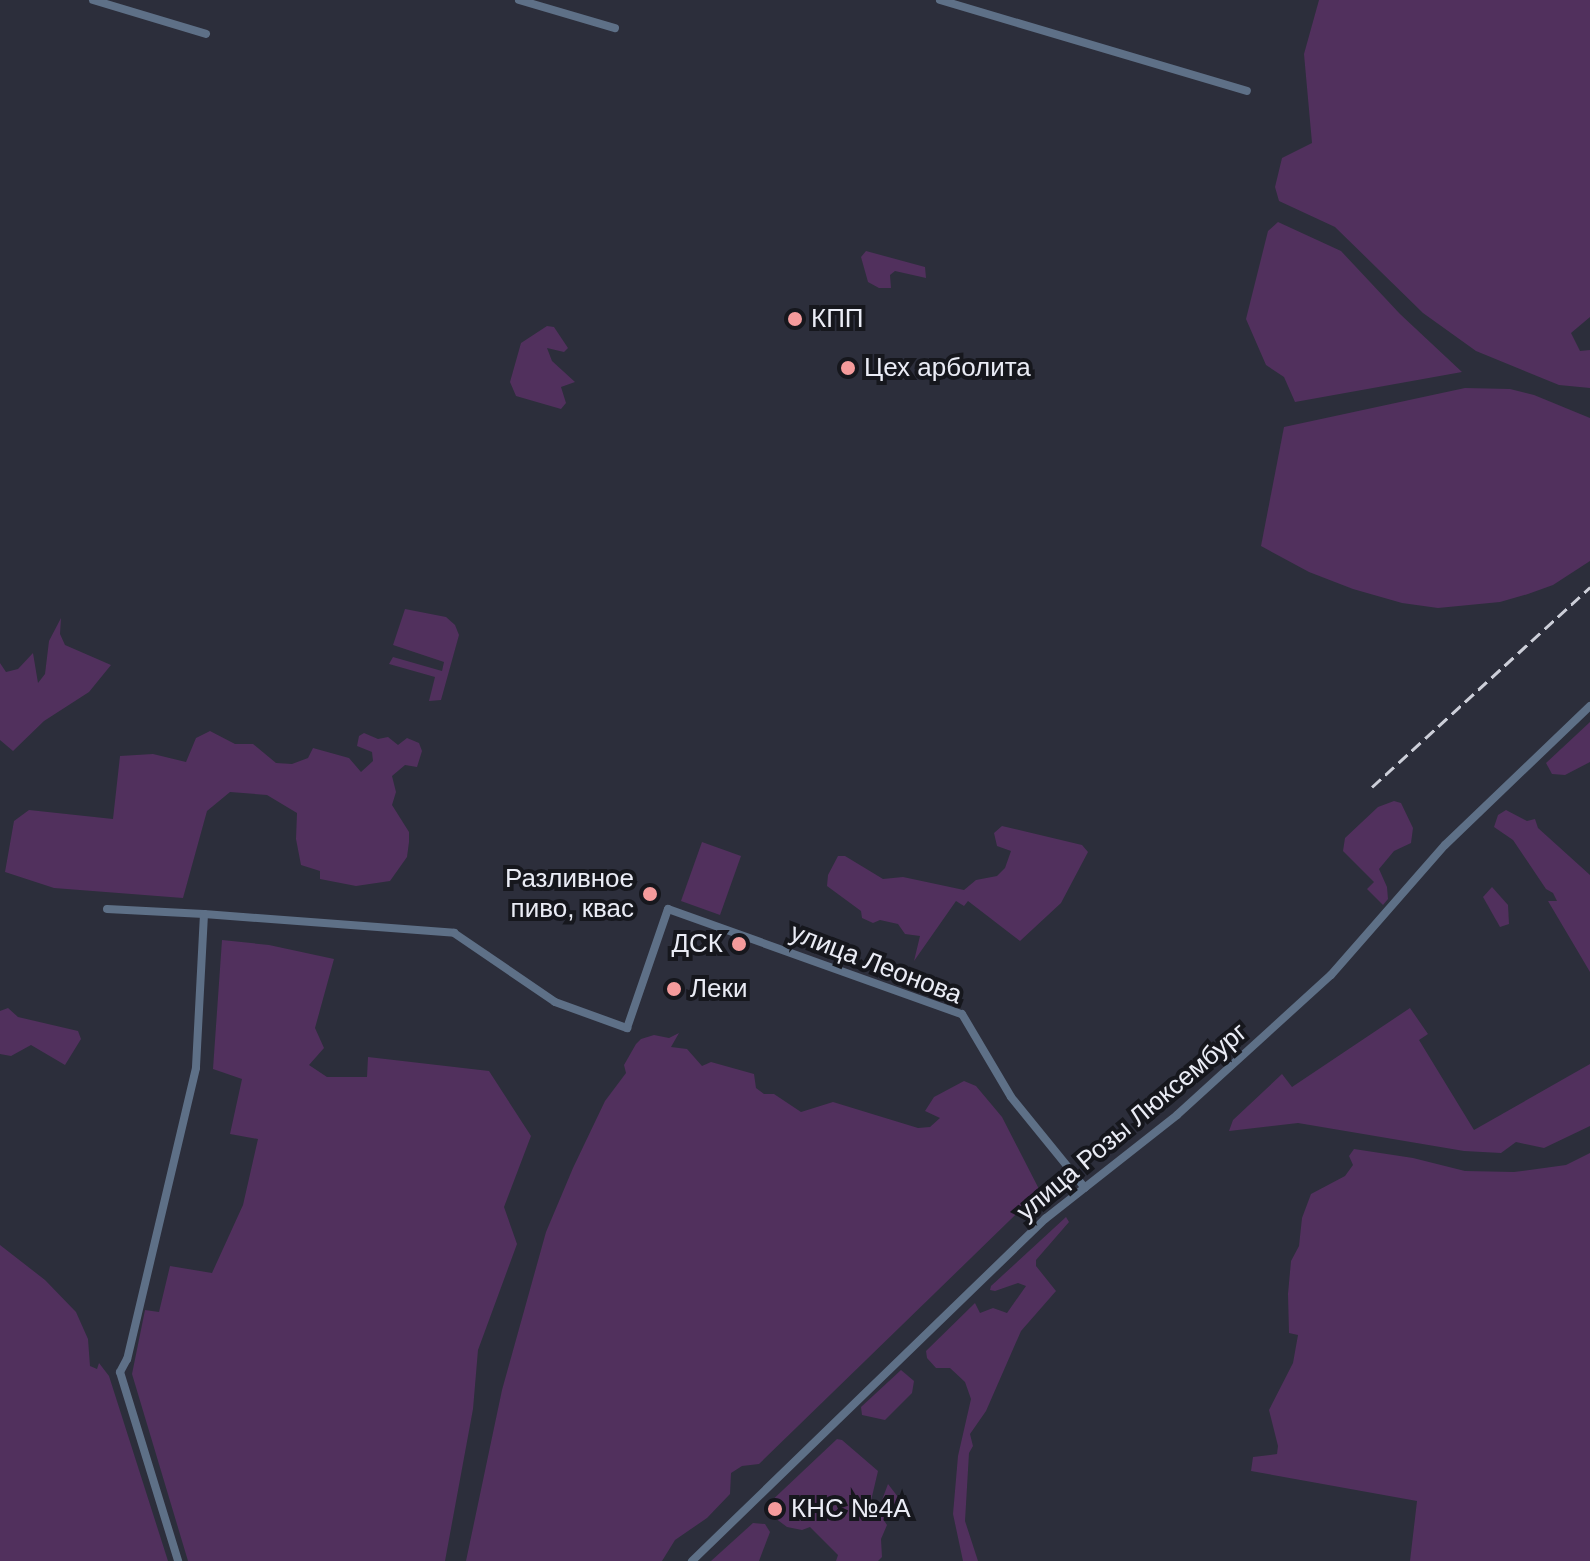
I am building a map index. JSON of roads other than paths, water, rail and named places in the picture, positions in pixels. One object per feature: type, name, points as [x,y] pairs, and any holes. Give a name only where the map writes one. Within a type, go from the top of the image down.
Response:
[{"type":"street","points":[[93,0],[206,34]]},
{"type":"street","points":[[519,0],[615,28]]},
{"type":"street","points":[[940,0],[1247,91]]},
{"type":"street","name":"улица Розы Люксембург","points":[[692,1561],[1045,1219],[1177,1115],[1331,975],[1445,845],[1590,706]]},
{"type":"street","points":[[107,909],[204,914],[196,1068],[127,1359],[120,1372],[178,1561]]},
{"type":"street","name":"улица Леонова","points":[[204,914],[454,933],[555,1002],[627,1028],[668,909],[962,1014],[1011,1097],[1085,1188]]},
{"type":"railway","points":[[1372,787],[1590,587]]},
{"type":"place","name":"КПП","points":[[795,319]]},
{"type":"place","name":"Цех арболита","points":[[848,368]]},
{"type":"place","name":"Разливное пиво, квас","points":[[650,894]]},
{"type":"place","name":"ДСК","points":[[739,944]]},
{"type":"place","name":"Леки","points":[[674,989]]},
{"type":"place","name":"КНС №4А","points":[[775,1509]]}]
